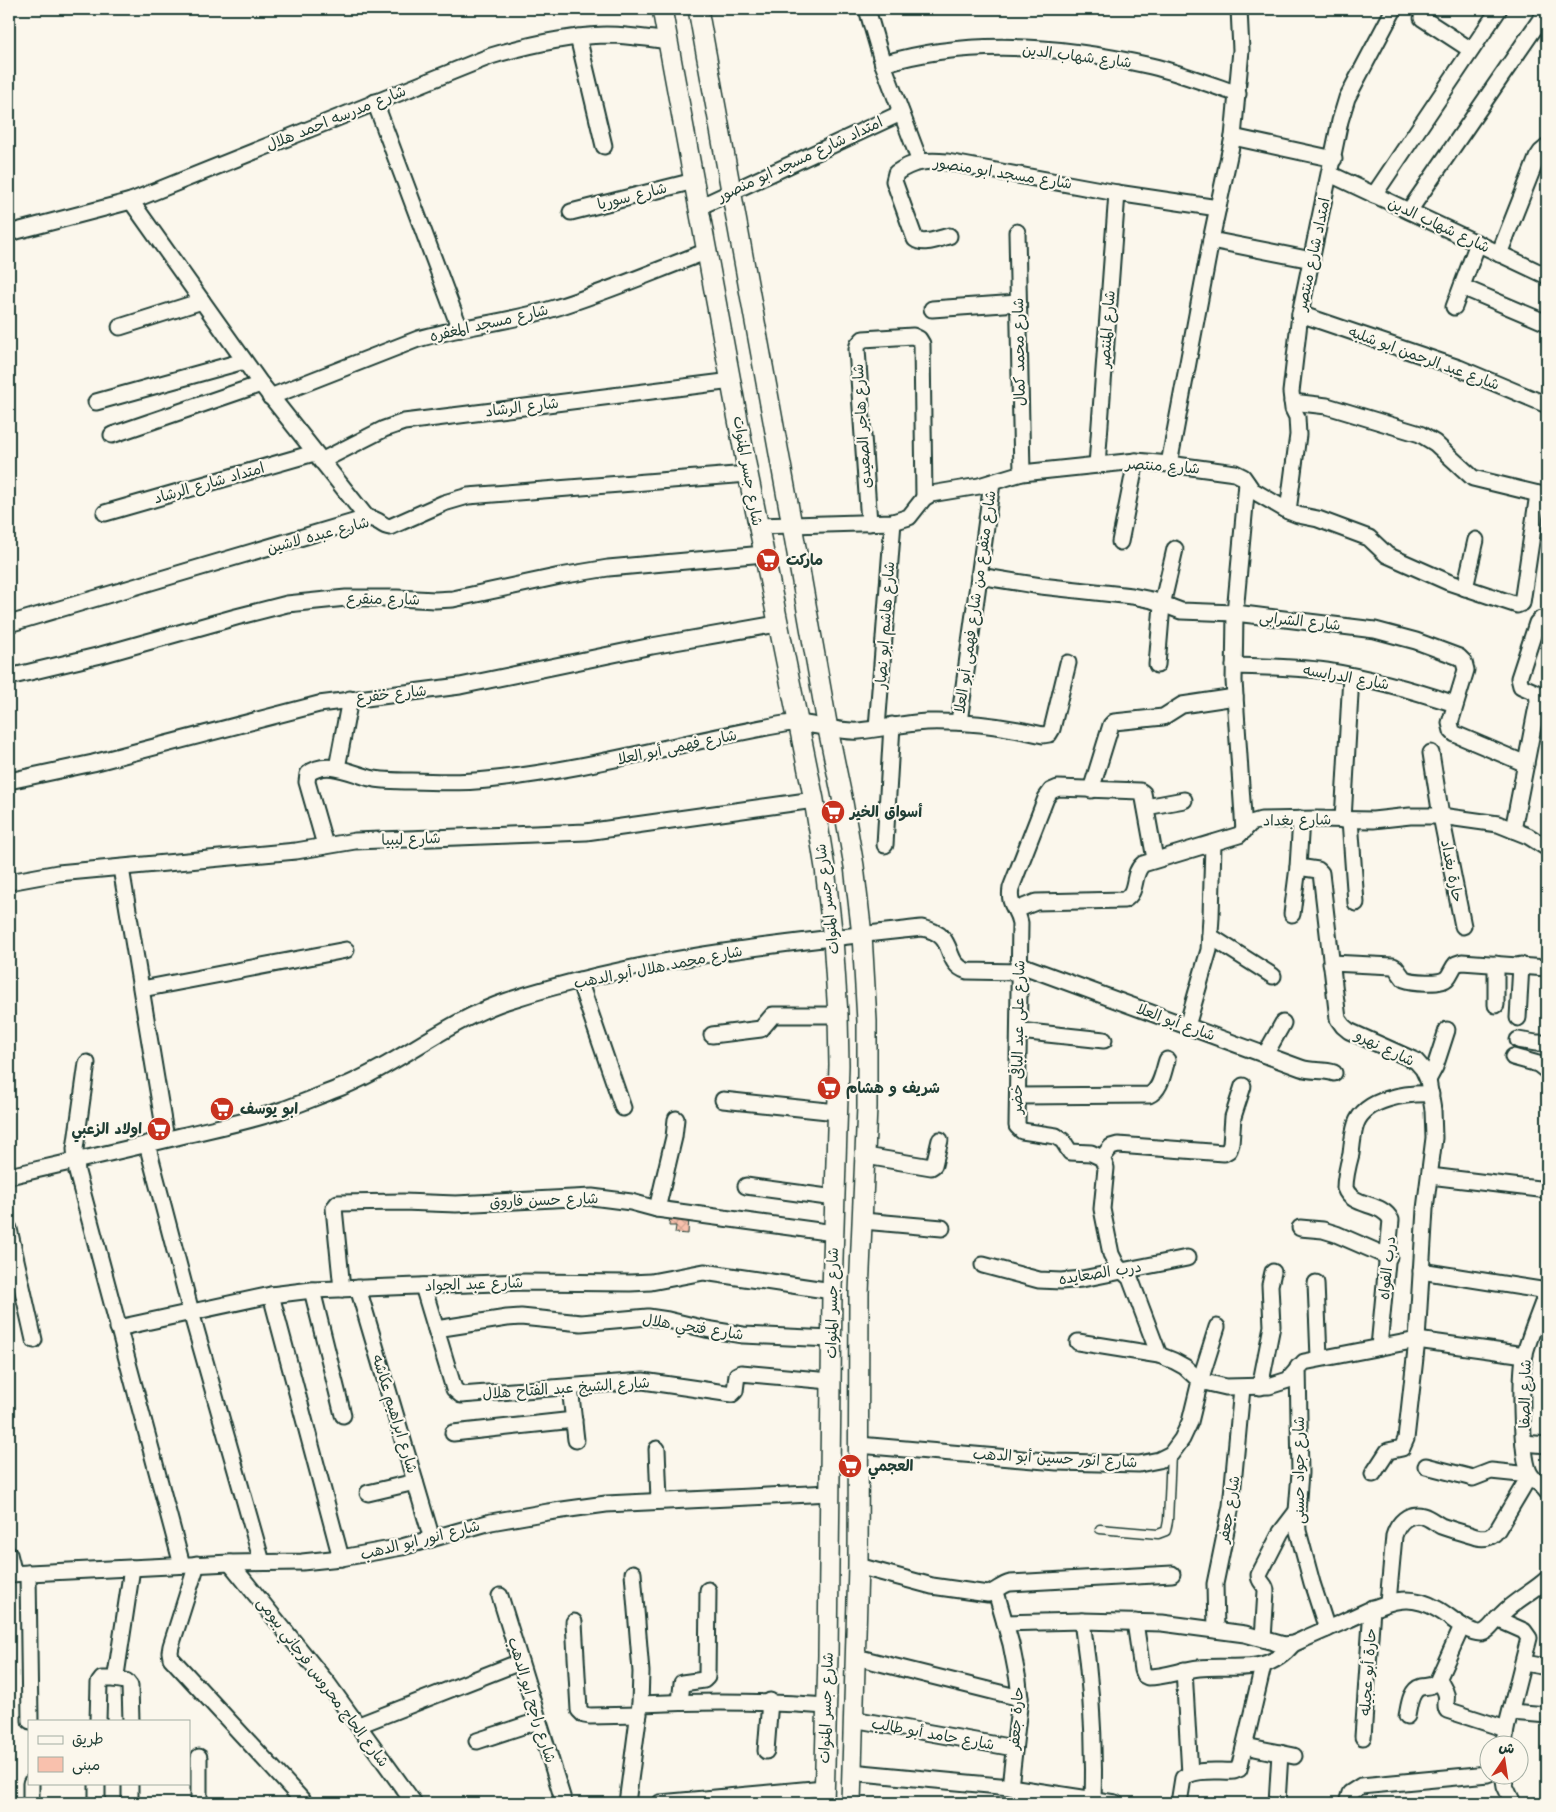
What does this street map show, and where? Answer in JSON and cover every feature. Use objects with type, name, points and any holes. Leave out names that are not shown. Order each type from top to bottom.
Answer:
[{"type":"street","name":"شارع جسر المنوات","points":[[662,9],[748,474],[814,800],[825,868],[833,939],[838,1015],[838,1112],[830,1381],[830,1493],[824,1796]]},
{"type":"street","name":"شارع جسر المنوات","points":[[698,9],[828,729],[842,797],[854,866],[862,935],[867,1021],[866,1156],[860,1293],[858,1566],[850,1803]]},
{"type":"street","points":[[867,9],[883,64],[920,162]]},
{"type":"street","points":[[1169,464],[1211,240],[1233,137],[1241,50],[1239,9]]},
{"type":"street","name":"امتداد شارع منتصر","points":[[1288,511],[1298,426],[1292,402],[1291,383],[1300,314],[1334,159],[1340,121],[1347,98],[1394,9]]},
{"type":"street","points":[[1374,195],[1499,9]]},
{"type":"street","points":[[1409,211],[1547,10]]},
{"type":"street","points":[[1422,18],[1471,50]]},
{"type":"street","name":"شارع مدرسه احمد هلال","points":[[9,233],[131,201],[491,56],[522,47],[578,37],[606,35],[668,41]]},
{"type":"street","points":[[578,37],[604,146]]},
{"type":"street","name":"شارع شهاب الدين","points":[[883,64],[911,56],[970,48],[1035,49],[1076,53],[1151,66],[1238,94]]},
{"type":"street","points":[[376,102],[460,328]]},
{"type":"street","name":"امتداد شارع مسجد ابو منصور","points":[[699,206],[901,113]]},
{"type":"street","points":[[1233,137],[1334,159]]},
{"type":"street","points":[[1499,254],[1537,158],[1540,152],[1547,147]]},
{"type":"street","name":"شارع مسجد ابو منصور","points":[[949,236],[924,242],[917,241],[893,178],[898,171],[926,160],[947,162],[1218,208]]},
{"type":"street","name":"شارع شهاب الدين","points":[[1330,174],[1547,276]]},
{"type":"street","name":"شارع سوريا","points":[[570,212],[694,181]]},
{"type":"street","name":"شارع المنتصر","points":[[1097,465],[1117,192]]},
{"type":"street","points":[[131,201],[270,397],[367,518]]},
{"type":"street","name":"شارع محمد كمال","points":[[1017,232],[1022,473]]},
{"type":"street","points":[[1211,240],[1312,260]]},
{"type":"street","points":[[1454,306],[1478,243]]},
{"type":"street","name":"شارع مسجد المغفره","points":[[270,397],[418,339],[460,328],[500,322],[556,308],[708,251]]},
{"type":"street","points":[[1462,286],[1547,323]]},
{"type":"street","points":[[120,327],[202,301]]},
{"type":"street","points":[[932,309],[1018,303]]},
{"type":"street","name":"شارع عبد الرحمن ابو شلبه","points":[[1300,314],[1452,365],[1547,405]]},
{"type":"street","name":"شارع هاجر الصعيدى","points":[[869,522],[857,353],[858,345],[863,339],[912,336],[919,339],[922,344],[924,498]]},
{"type":"street","points":[[96,402],[244,361]]},
{"type":"street","name":"شارع الرشاد","points":[[318,457],[404,422],[732,381]]},
{"type":"street","points":[[112,435],[261,384]]},
{"type":"street","points":[[1292,402],[1327,406],[1420,434],[1435,443],[1473,478],[1543,495]]},
{"type":"street","name":"امتداد شارع الرشاد","points":[[105,513],[318,457]]},
{"type":"street","points":[[1120,542],[1136,461]]},
{"type":"street","name":"شارع منتصر","points":[[924,498],[940,492],[960,490],[1022,473],[1136,461],[1235,473],[1243,477],[1252,490],[1298,516],[1318,519],[1370,538],[1387,555],[1465,588],[1517,605],[1522,603],[1543,495]]},
{"type":"street","name":"شارع عبده لاشين","points":[[9,624],[367,518],[375,519],[390,527],[444,503],[468,496],[748,474]]},
{"type":"street","name":"شارع متفرع من شارع فهمى أبو العلا","points":[[959,722],[992,482]]},
{"type":"street","points":[[1244,831],[1234,666],[1235,614],[1247,483]]},
{"type":"street","points":[[758,526],[893,522],[909,517],[924,498]]},
{"type":"street","name":"شارع هاشم ابو نصار","points":[[885,845],[885,726],[893,522]]},
{"type":"street","points":[[1465,588],[1476,540]]},
{"type":"street","points":[[1157,665],[1162,604],[1176,548]]},
{"type":"street","name":"شارع منقرع","points":[[9,677],[101,655],[287,604],[346,598],[453,599],[560,576],[608,568],[764,554]]},
{"type":"street","name":"شارع الشرابى","points":[[979,576],[1041,586],[1132,596],[1181,611],[1235,614],[1375,630],[1416,641],[1459,656],[1464,662],[1466,670],[1450,723],[1452,731],[1455,734],[1526,764]]},
{"type":"street","points":[[1513,830],[1539,695],[1521,686],[1519,678],[1537,623],[1540,619],[1547,620]]},
{"type":"street","name":"شارع خفرع","points":[[9,781],[94,763],[319,704],[460,686],[652,646],[777,624]]},
{"type":"street","name":"شارع فهمى أبو العلا","points":[[325,845],[307,782],[307,776],[311,771],[337,768],[383,780],[484,781],[579,767],[785,724],[850,731],[926,722],[959,722],[1001,726],[1043,735],[1048,734],[1052,729],[1068,663]]},
{"type":"street","name":"شارع الدرايسه","points":[[1234,666],[1324,671],[1412,690],[1455,704]]},
{"type":"street","points":[[1351,676],[1347,820],[1356,903]]},
{"type":"street","points":[[1091,790],[1110,728],[1114,722],[1163,717],[1182,705],[1235,697]]},
{"type":"street","points":[[337,768],[350,699]]},
{"type":"street","name":"حارة بغداد","points":[[1431,752],[1441,816],[1463,926]]},
{"type":"street","name":"شارع على عبد الباقى خضر","points":[[1102,1158],[1091,1153],[1070,1152],[1063,1141],[1056,1136],[1020,1130],[1017,1126],[1020,923],[1016,910],[1011,904],[1011,888],[1048,794],[1058,788],[1140,791],[1144,796],[1146,807]]},
{"type":"street","name":"شارع ليبيا","points":[[9,882],[58,873],[296,851],[325,845],[385,839],[558,835],[814,800]]},
{"type":"street","points":[[1155,859],[1146,807],[1184,800]]},
{"type":"street","name":"شارع بغداد","points":[[1016,910],[1036,902],[1124,900],[1130,897],[1133,892],[1138,868],[1146,862],[1239,836],[1254,821],[1301,819],[1373,820],[1425,815],[1441,816],[1498,824],[1528,836],[1547,848]]},
{"type":"street","points":[[1292,914],[1298,867],[1301,819]]},
{"type":"street","points":[[1187,1026],[1206,963],[1210,936],[1213,843]]},
{"type":"street","name":"شارع نهرو","points":[[1298,867],[1321,872],[1336,1008],[1338,1019],[1342,1026],[1349,1031],[1416,1061],[1423,1069],[1430,1087],[1434,1124],[1425,1210],[1417,1340],[1405,1442],[1399,1450],[1388,1451],[1373,1474]]},
{"type":"street","points":[[121,868],[166,1139]]},
{"type":"street","points":[[862,935],[922,928],[934,930],[941,934],[955,963],[962,969],[968,971],[1018,968]]},
{"type":"street","name":"شارع محمد هلال أبو الدهب","points":[[9,1176],[278,1111],[342,1087],[374,1071],[471,1015],[510,1000],[579,980],[681,960],[862,935]]},
{"type":"street","points":[[1210,936],[1272,976]]},
{"type":"street","points":[[142,989],[346,950]]},
{"type":"street","points":[[1331,963],[1393,966],[1404,979],[1430,982],[1443,981],[1456,964],[1462,962],[1547,968]]},
{"type":"street","points":[[1496,964],[1496,1005]]},
{"type":"street","points":[[1518,1018],[1521,965]]},
{"type":"street","name":"شارع أبو العلا","points":[[1018,968],[1187,1026],[1305,1070],[1322,1070],[1334,1073]]},
{"type":"street","points":[[579,980],[623,1108]]},
{"type":"street","points":[[712,1035],[760,1029],[773,1015],[838,1015]]},
{"type":"street","points":[[1265,1055],[1283,1023]]},
{"type":"street","points":[[1430,1087],[1434,1067],[1447,1030]]},
{"type":"street","points":[[1019,1031],[1104,1040]]},
{"type":"street","points":[[1518,1040],[1547,1043]]},
{"type":"street","points":[[1513,1057],[1538,1064],[1547,1071]]},
{"type":"street","points":[[1018,1096],[1149,1095],[1155,1093],[1158,1088],[1167,1060]]},
{"type":"street","points":[[87,1063],[76,1137],[75,1160],[78,1176],[182,1565]]},
{"type":"street","points":[[1159,1355],[1130,1278],[1113,1261],[1102,1209],[1106,1168],[1102,1158],[1111,1147],[1118,1145],[1224,1154],[1229,1150],[1231,1144],[1234,1117],[1243,1086]]},
{"type":"street","name":"درب الفواه","points":[[1380,1346],[1392,1226],[1384,1210],[1350,1196],[1345,1188],[1356,1124],[1365,1111],[1385,1100],[1430,1087]]},
{"type":"street","points":[[723,1100],[838,1112]]},
{"type":"street","points":[[657,1209],[674,1137],[676,1119]]},
{"type":"street","points":[[866,1156],[931,1167],[934,1165],[940,1140]]},
{"type":"street","points":[[147,1144],[191,1312],[262,1562]]},
{"type":"street","points":[[1430,1176],[1547,1190]]},
{"type":"street","points":[[746,1186],[835,1198]]},
{"type":"street","name":"شارع حسن فاروق","points":[[342,1289],[334,1208],[338,1203],[403,1202],[456,1204],[592,1197],[631,1202],[657,1209],[834,1233]]},
{"type":"street","points":[[864,1221],[942,1228]]},
{"type":"street","points":[[1300,1228],[1323,1230],[1336,1234],[1389,1257]]},
{"type":"street","points":[[9,1229],[34,1340]]},
{"type":"street","name":"درب الصعايده","points":[[983,1265],[1039,1280],[1061,1281],[1082,1279],[1187,1258]]},
{"type":"street","points":[[1421,1271],[1547,1291]]},
{"type":"street","name":"شارع عبد الجواد","points":[[118,1328],[271,1295],[312,1290],[525,1282],[630,1283],[651,1282],[704,1272],[832,1291]]},
{"type":"street","points":[[1260,1387],[1272,1326],[1270,1285],[1273,1272]]},
{"type":"street","points":[[1316,1283],[1318,1358]]},
{"type":"street","name":"شارع الشيخ عبد الفتاح هلال","points":[[423,1286],[454,1389],[461,1395],[643,1381],[730,1394],[735,1392],[737,1375],[741,1373],[830,1381]]},
{"type":"street","name":"شارع ابراهيم عكاشه","points":[[358,1288],[432,1539]]},
{"type":"street","points":[[312,1290],[343,1415]]},
{"type":"street","name":"شارع الصفا","points":[[1530,1475],[1527,1468],[1524,1443],[1522,1381],[1525,1355],[1544,1312],[1547,1291]]},
{"type":"street","points":[[271,1295],[341,1558]]},
{"type":"street","name":"شارع فتحي هلال","points":[[436,1329],[522,1317],[581,1323],[648,1317],[743,1335],[831,1339]]},
{"type":"street","points":[[1171,1454],[1182,1439],[1190,1422],[1200,1381],[1217,1328]]},
{"type":"street","points":[[1078,1342],[1159,1355],[1185,1367],[1200,1381],[1213,1386],[1242,1388],[1269,1386],[1288,1380],[1304,1362],[1318,1358],[1417,1340],[1525,1355]]},
{"type":"street","name":"شارع جواد حسنى","points":[[1298,1367],[1300,1473],[1297,1512],[1298,1530],[1326,1629]]},
{"type":"street","points":[[570,1387],[576,1440]]},
{"type":"street","name":"شارع جعفر","points":[[1216,1630],[1215,1584],[1232,1498],[1242,1388]]},
{"type":"street","points":[[453,1434],[574,1420]]},
{"type":"street","points":[[1524,1443],[1547,1446]]},
{"type":"street","name":"شارع انور حسين أبو الدهب","points":[[859,1445],[1058,1462],[1139,1464],[1159,1460],[1171,1454]]},
{"type":"street","points":[[657,1449],[659,1500]]},
{"type":"street","points":[[1426,1466],[1473,1478],[1491,1471],[1530,1475],[1547,1492]]},
{"type":"street","points":[[1388,1602],[1394,1536],[1397,1526],[1404,1519],[1414,1515],[1424,1516],[1439,1525],[1476,1537],[1491,1537],[1498,1529],[1530,1475]]},
{"type":"street","points":[[368,1493],[416,1482]]},
{"type":"street","name":"شارع انور ابو الدهب","points":[[17,1574],[230,1562],[302,1562],[372,1553],[432,1539],[491,1522],[606,1504],[830,1493]]},
{"type":"street","points":[[1263,1639],[1266,1591],[1259,1575],[1281,1532],[1297,1512]]},
{"type":"street","points":[[9,1554],[17,1574],[30,1720]]},
{"type":"street","name":"شارع الحاج محروس فرجاني بيومى","points":[[230,1562],[360,1725],[414,1803]]},
{"type":"street","points":[[197,1564],[171,1646],[171,1658],[305,1803]]},
{"type":"street","points":[[858,1566],[954,1591],[988,1594],[996,1592],[1005,1584],[1010,1583],[1172,1574]]},
{"type":"street","points":[[114,1678],[132,1568]]},
{"type":"street","points":[[627,1803],[640,1709],[641,1672],[633,1573]]},
{"type":"street","points":[[1005,1623],[1135,1622],[1189,1626],[1246,1634],[1275,1644],[1293,1644],[1372,1608],[1388,1602],[1399,1601],[1424,1603],[1436,1608],[1462,1626],[1481,1633],[1488,1629],[1507,1608],[1531,1593],[1547,1579]]},
{"type":"street","points":[[680,1702],[682,1683],[708,1678],[708,1590]]},
{"type":"street","name":"حارة جعفر","points":[[996,1592],[1016,1662],[1020,1698],[1010,1787]]},
{"type":"street","name":"شارع راجح ابو الدهب","points":[[500,1596],[564,1803]]},
{"type":"street","name":"حارة أبو عجيله","points":[[1363,1737],[1372,1608]]},
{"type":"street","points":[[1497,1619],[1524,1631],[1528,1635],[1530,1642],[1505,1734]]},
{"type":"street","points":[[1082,1621],[1091,1692],[1094,1764],[1093,1799]]},
{"type":"street","points":[[574,1622],[579,1710],[584,1715],[590,1716],[680,1702],[770,1701],[826,1706]]},
{"type":"street","points":[[1135,1622],[1144,1675],[1151,1678],[1184,1670],[1263,1666],[1285,1654],[1293,1644]]},
{"type":"street","points":[[1407,1716],[1413,1694],[1421,1687],[1434,1685],[1439,1678],[1462,1626]]},
{"type":"street","points":[[856,1658],[1020,1698]]},
{"type":"street","points":[[360,1725],[520,1662]]},
{"type":"street","points":[[1524,1663],[1547,1667]]},
{"type":"street","points":[[1179,1803],[1184,1778],[1190,1774],[1239,1770],[1263,1666]]},
{"type":"street","points":[[1184,1670],[1190,1774]]},
{"type":"street","points":[[98,1720],[99,1683],[102,1679],[114,1678],[126,1681],[130,1686],[131,1720]]},
{"type":"street","points":[[1439,1678],[1446,1693],[1446,1707],[1448,1710],[1506,1729]]},
{"type":"street","points":[[766,1751],[770,1701]]},
{"type":"street","points":[[1511,1712],[1547,1715]]},
{"type":"street","name":"شارع حامد أبو طالب","points":[[853,1719],[1014,1748]]},
{"type":"street","points":[[477,1740],[538,1721]]},
{"type":"street","points":[[1245,1746],[1287,1755],[1277,1803]]},
{"type":"street","points":[[199,1757],[199,1803]]},
{"type":"street","points":[[852,1772],[1010,1787],[1115,1803]]},
{"type":"street","points":[[1347,1803],[1350,1793],[1361,1786],[1478,1775]]},
{"type":"street","points":[[31,1784],[31,1803]]},
{"type":"street","points":[[97,1784],[97,1803]]},
{"type":"street","points":[[130,1784],[130,1803]]},
{"type":"street","points":[[1505,1784],[1513,1803]]},
{"type":"street","points":[[660,1803],[824,1796]]},
{"type":"lane","points":[[1100,1529],[1158,1534],[1166,1531],[1171,1454]]},
{"type":"building","points":[[670,1214],[689,1215],[688,1234],[675,1233],[676,1226],[669,1226]]},
{"type":"place","name":"ماركت","points":[[768,560]]},
{"type":"place","name":"أسواق الخير","points":[[833,812]]},
{"type":"place","name":"شريف و هشام","points":[[829,1088]]},
{"type":"place","name":"ابو يوسف","points":[[222,1109]]},
{"type":"place","name":"اولاد الزعبي","points":[[159,1129]]},
{"type":"place","name":"العجمي","points":[[850,1466]]}]
